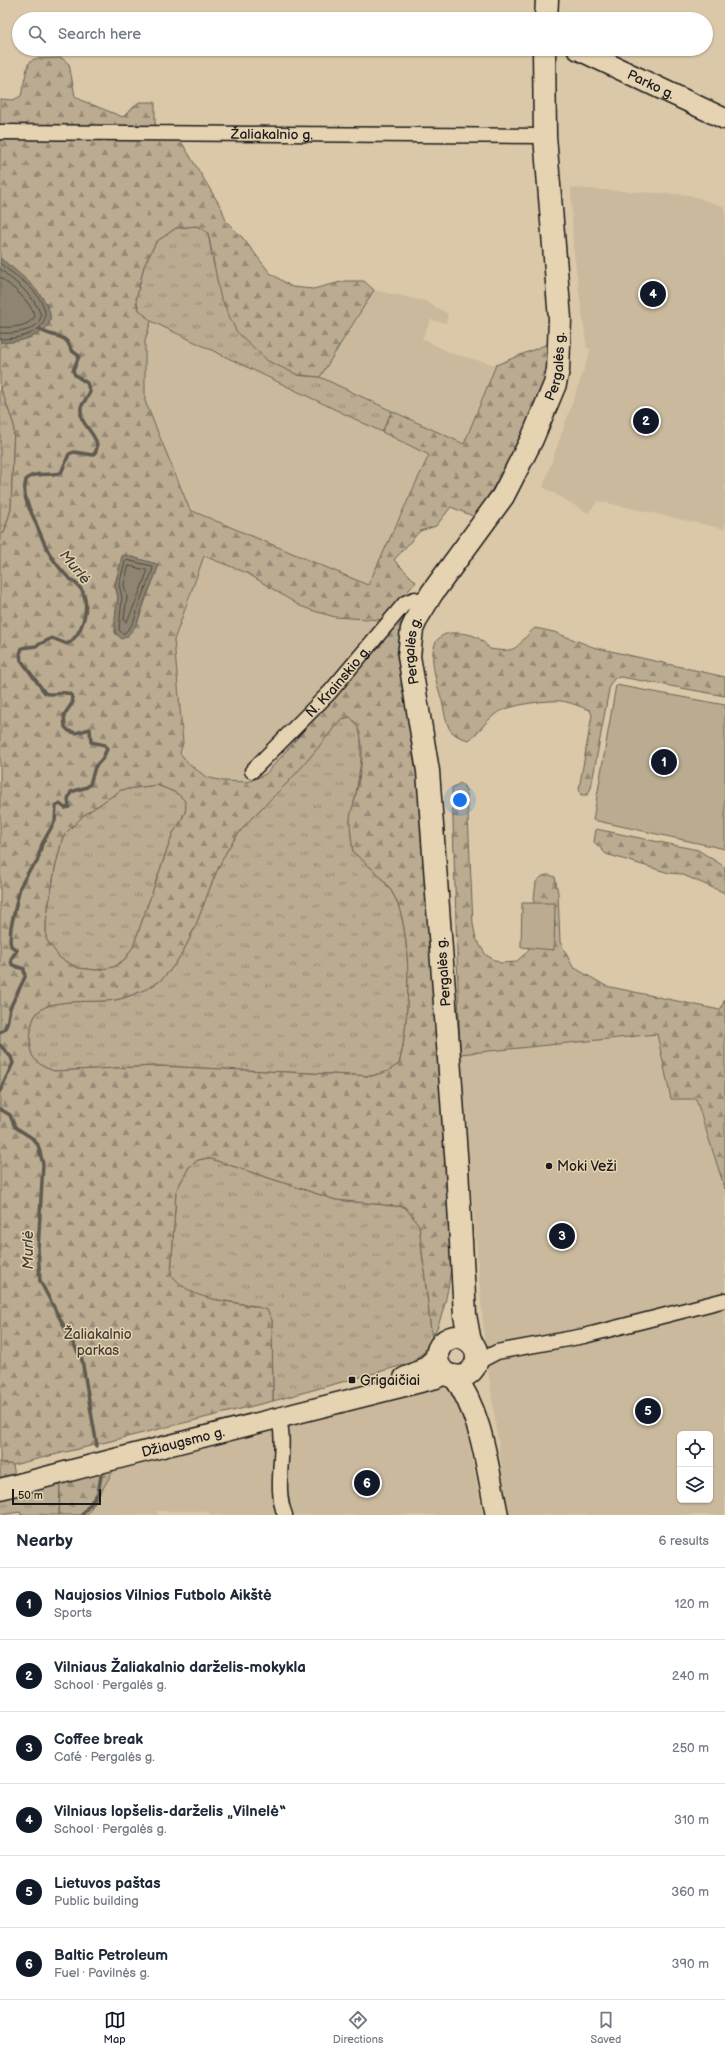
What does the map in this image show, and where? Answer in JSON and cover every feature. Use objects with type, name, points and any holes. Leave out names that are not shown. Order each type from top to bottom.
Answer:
[{"type":"main road","points":[[546,12],[547,0]]},
{"type":"main road","name":"Pergalės g.","points":[[497,1515],[479,1432],[468,1398],[460,1358],[465,1315],[457,1168],[429,786],[409,656],[412,628],[425,604],[503,496],[532,439],[554,384],[559,357],[560,319],[545,136],[544,56]]},
{"type":"street","name":"Parko g.","points":[[593,56],[725,119]]},
{"type":"street","name":"Žaliakalnio g.","points":[[0,132],[545,136]]},
{"type":"street","name":"N. Krainskio g.","points":[[252,771],[330,692],[405,603],[415,599],[425,604]]},
{"type":"street","points":[[460,1358],[584,1336],[725,1300]]},
{"type":"street","name":"Džiaugsmo g.","points":[[0,1489],[280,1419],[365,1394],[436,1378],[460,1358]]},
{"type":"street","points":[[280,1419],[283,1441],[281,1504],[285,1515]]},
{"type":"shaded area","points":[[571,188],[689,195],[725,207],[725,529],[598,501],[588,513],[543,487],[591,349],[587,348],[573,246]]},
{"type":"shaded area","points":[[374,290],[425,301],[448,314],[446,323],[431,320],[422,338],[450,353],[496,365],[464,444],[320,377]]},
{"type":"shaded area","points":[[151,321],[429,455],[368,585],[190,510],[145,401],[145,341]]},
{"type":"shaded area","points":[[204,556],[247,573],[300,606],[402,612],[300,735],[265,774],[248,782],[223,781],[206,777],[188,763],[180,753],[183,743],[174,640]]},
{"type":"shaded area","points":[[658,1034],[671,1098],[696,1098],[725,1189],[725,1515],[508,1515],[485,1346],[460,1054]]},
{"type":"shaded area","points":[[447,1383],[459,1392],[483,1515],[211,1515],[207,1511],[157,1511],[157,1515],[87,1515],[115,1468]]},
{"type":"green space","name":"Žaliakalnio parkas","points":[[62,58],[69,64],[75,96],[83,101],[123,117],[139,102],[155,102],[155,124],[182,143],[222,209],[226,221],[242,237],[270,273],[292,287],[313,289],[345,281],[364,281],[374,290],[320,377],[298,375],[268,361],[236,331],[220,295],[208,233],[197,226],[176,228],[156,242],[144,266],[136,299],[139,310],[151,321],[145,341],[145,401],[190,510],[368,585],[429,455],[382,432],[392,411],[464,444],[496,365],[550,343],[547,374],[534,411],[516,448],[495,484],[475,517],[451,507],[436,526],[420,531],[394,560],[416,582],[383,620],[335,617],[300,606],[247,573],[204,556],[174,640],[183,743],[180,753],[188,763],[206,777],[223,781],[248,782],[266,774],[402,612],[410,614],[401,659],[401,675],[414,737],[424,821],[452,1258],[446,1300],[432,1339],[419,1225],[405,1207],[336,1200],[208,1158],[198,1160],[189,1167],[176,1191],[171,1274],[191,1291],[203,1296],[215,1300],[254,1306],[267,1310],[272,1320],[273,1401],[13,1465],[0,1462],[0,534],[4,533],[11,509],[14,425],[0,386],[0,342],[22,340],[43,331],[15,270],[0,258],[0,99],[13,100],[21,96],[28,64],[34,59]],"holes":[[[158,567],[137,623],[115,618],[118,597],[115,585],[117,576]],[[350,717],[356,724],[362,742],[360,775],[350,818],[353,852],[388,886],[399,908],[404,928],[408,976],[406,1025],[399,1064],[388,1071],[372,1076],[158,1066],[54,1071],[44,1067],[36,1061],[30,1048],[32,1022],[36,1014],[45,1007],[54,1004],[120,999],[147,989],[162,979],[175,964],[186,947],[217,871],[236,837],[255,815],[297,773],[341,719]],[[156,785],[182,797],[186,808],[180,823],[173,833],[133,947],[125,959],[114,967],[96,970],[78,968],[60,958],[46,939],[46,921],[55,868],[63,836],[84,815],[121,790]]]},
{"type":"green space","points":[[197,226],[208,233],[214,266],[298,375],[320,377],[392,411],[382,432],[151,321],[139,310],[136,299],[144,266],[156,242],[176,228]]},
{"type":"green space","points":[[0,386],[14,425],[11,509],[4,533],[0,534]]},
{"type":"green space","points":[[535,628],[554,632],[593,647],[725,677],[725,696],[621,677],[615,678],[610,684],[591,788],[587,795],[581,795],[579,789],[592,715],[590,710],[572,703],[561,701],[535,702],[515,706],[498,712],[469,740],[455,735],[446,722],[434,669],[434,647],[438,639],[446,634],[468,634],[480,639],[490,649],[507,650],[517,647]]},
{"type":"green space","points":[[616,685],[725,705],[725,849],[593,820]]},
{"type":"green space","points":[[350,717],[357,722],[361,737],[361,760],[356,794],[350,820],[353,852],[388,886],[399,908],[404,928],[408,976],[406,1025],[399,1064],[388,1071],[372,1076],[158,1066],[54,1071],[44,1067],[36,1061],[33,1058],[30,1048],[32,1022],[36,1014],[45,1007],[54,1004],[120,999],[147,989],[162,979],[175,964],[186,946],[217,871],[236,837],[255,815],[297,773],[341,719]]},
{"type":"green space","points":[[460,783],[464,786],[467,794],[473,924],[476,939],[486,955],[500,963],[516,962],[528,951],[536,882],[543,876],[550,875],[555,877],[558,893],[560,942],[573,967],[606,986],[720,1010],[725,999],[725,1189],[696,1099],[671,1099],[657,1034],[460,1054],[452,788]]},
{"type":"green space","points":[[156,785],[182,797],[186,808],[180,823],[173,833],[133,947],[125,959],[114,967],[96,970],[78,968],[59,958],[46,939],[46,921],[55,868],[63,836],[84,815],[121,790]]},
{"type":"green space","points":[[596,829],[698,850],[725,867],[725,893],[681,874],[669,873],[606,854],[594,842]]},
{"type":"green space","points":[[522,903],[555,903],[554,950],[521,947]]},
{"type":"green space","points":[[208,1158],[336,1200],[405,1207],[419,1225],[432,1339],[424,1352],[411,1363],[273,1401],[272,1320],[256,1306],[200,1297],[179,1285],[171,1274],[176,1191],[189,1167],[198,1160]]},
{"type":"green space","points":[[0,1462],[13,1465],[15,1477],[0,1481]]},
{"type":"green space","points":[[115,1468],[87,1515],[59,1515],[60,1484]]},
{"type":"green space","points":[[60,1484],[59,1515],[21,1515],[20,1512],[0,1515],[0,1500]]},
{"type":"water","points":[[0,258],[18,272],[39,293],[47,304],[50,315],[48,325],[38,334],[20,341],[0,342]]},
{"type":"water","points":[[125,555],[157,564],[158,567],[138,621],[132,631],[122,639],[115,633],[115,618],[118,597],[115,585],[122,556]]},
{"type":"waterway","name":"Murlė","points":[[0,1032],[4,1030],[7,1024],[10,1008],[25,977],[24,969],[12,965],[11,959],[17,950],[11,946],[10,941],[11,927],[20,887],[29,871],[37,862],[42,844],[55,821],[56,806],[60,804],[65,808],[69,807],[68,799],[71,792],[87,787],[90,784],[95,767],[103,758],[107,749],[105,745],[91,742],[90,729],[76,733],[69,731],[65,727],[64,715],[73,702],[71,695],[68,693],[45,693],[21,660],[20,654],[22,648],[36,646],[52,638],[67,644],[77,635],[83,621],[86,606],[85,598],[81,589],[59,567],[45,545],[27,504],[25,493],[26,480],[29,477],[37,475],[61,473],[69,454],[74,452],[93,455],[97,445],[93,435],[81,416],[81,407],[90,392],[87,383],[75,375],[73,371],[79,356],[71,350],[66,340],[44,332],[40,329]]},
{"type":"waterway","name":"Murlė","points":[[0,1045],[11,1057],[13,1063],[0,1091]]},
{"type":"waterway","name":"Murlė","points":[[0,1109],[10,1115],[15,1127],[32,1138],[38,1145],[43,1164],[38,1249],[40,1281],[82,1360],[97,1446]]},
{"type":"waterway","name":"Murlė","points":[[82,1515],[98,1493],[101,1476]]},
{"type":"place","name":"Vilniaus lopšelis-darželis „Vilnelė“","points":[[653,294]]},
{"type":"place","name":"Vilniaus Žaliakalnio darželis-mokykla","points":[[646,421]]},
{"type":"place","name":"Naujosios Vilnios Futbolo Aikštė","points":[[664,762]]},
{"type":"place","name":"Moki Veži","points":[[549,1166]]},
{"type":"place","name":"Coffee break","points":[[562,1236]]},
{"type":"place","name":"Grigaičiai","points":[[352,1380]]},
{"type":"place","name":"Lietuvos paštas","points":[[648,1411]]},
{"type":"place","name":"Baltic Petroleum","points":[[367,1483]]}]
